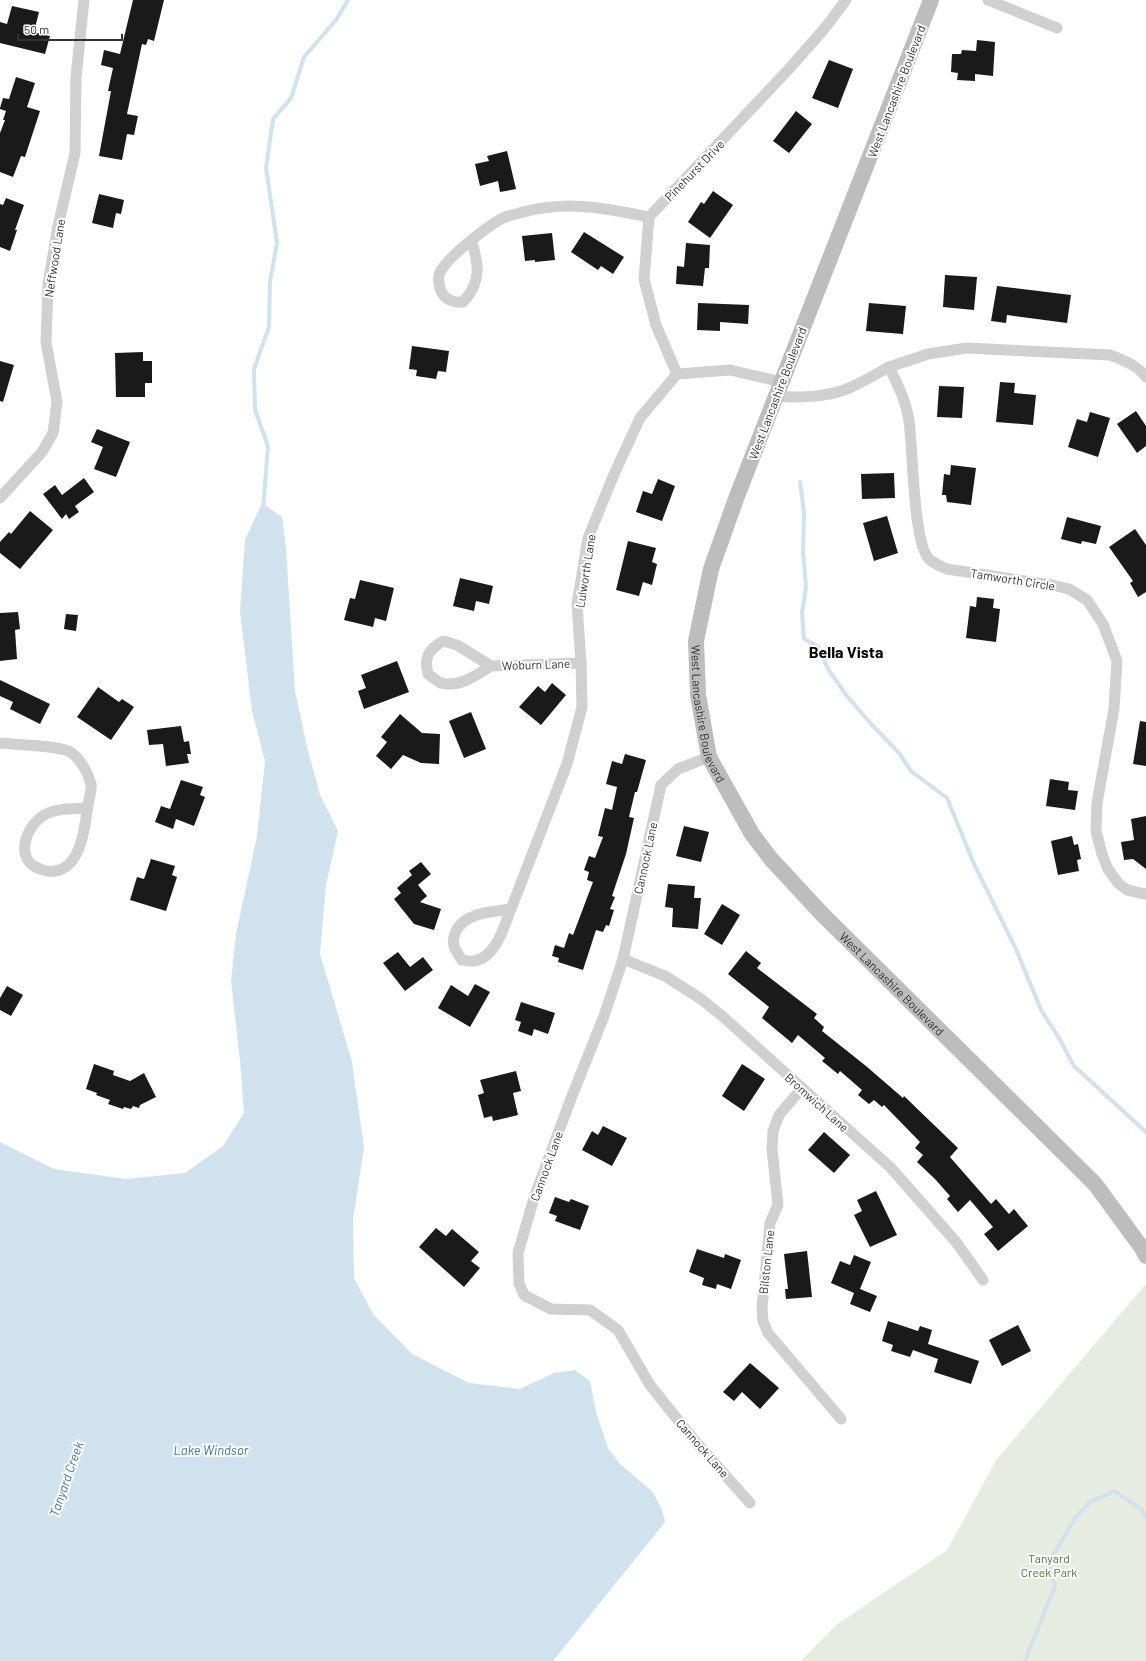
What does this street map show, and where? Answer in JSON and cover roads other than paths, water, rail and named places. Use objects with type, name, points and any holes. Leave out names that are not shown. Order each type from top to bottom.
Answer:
[{"type":"main road","name":"West Lancashire Boulevard","points":[[931,0],[737,496],[711,569],[696,641],[698,695],[709,757],[752,834],[771,859],[822,914],[1095,1184],[1142,1248],[1146,1256]]},
{"type":"street","name":"Neffwood Lane","points":[[0,498],[42,452],[53,432],[57,402],[46,342],[48,284],[58,226],[75,153],[76,77],[84,0]]},
{"type":"street","name":"Pinehurst Drive","points":[[649,217],[788,70],[825,28],[846,0]]},
{"type":"street","points":[[988,0],[1057,28]]},
{"type":"street","points":[[471,240],[478,266],[476,280],[471,294],[463,302],[455,303],[444,296],[439,286],[439,274],[446,264],[471,240],[505,217],[542,207],[592,206],[649,217],[644,279],[656,325],[677,374],[730,370],[779,389],[789,397],[821,394],[842,390],[863,382],[889,367],[928,354],[967,348],[1110,355],[1127,362],[1142,371],[1146,377]]},
{"type":"street","name":"Tamworth Circle","points":[[889,367],[904,399],[909,421],[919,536],[928,558],[937,565],[947,569],[1069,589],[1087,600],[1103,624],[1117,662],[1114,708],[1097,803],[1096,831],[1102,854],[1108,869],[1118,882],[1127,890],[1146,894]]},
{"type":"street","name":"Lulworth Lane","points":[[511,909],[476,916],[460,924],[453,938],[454,949],[462,960],[474,961],[486,956],[495,946],[511,909],[567,764],[582,707],[577,604],[588,538],[615,472],[640,418],[677,374]]},
{"type":"street","name":"Woburn Lane","points":[[491,666],[457,645],[443,641],[432,648],[425,662],[428,674],[440,682],[457,684],[473,677],[491,666],[581,663]]},
{"type":"street","points":[[0,743],[39,746],[71,752],[84,767],[91,785],[82,839],[77,854],[68,864],[57,871],[49,872],[30,863],[25,852],[25,838],[35,822],[50,812],[87,808]]},
{"type":"street","name":"Cannock Lane","points":[[709,757],[678,769],[661,785],[622,959],[604,1016],[572,1096],[535,1196],[518,1253],[518,1282],[524,1295],[551,1309],[590,1310],[618,1330],[650,1385],[694,1440],[750,1503]]},
{"type":"street","name":"Bromwich Lane","points":[[622,959],[665,976],[701,999],[802,1088],[891,1168],[956,1242],[983,1280]]},
{"type":"street","name":"Bilston Lane","points":[[802,1088],[779,1115],[773,1131],[772,1149],[778,1205],[770,1223],[762,1308],[763,1321],[768,1333],[841,1419]]},
{"type":"water","name":"Lake Windsor","points":[[262,503],[282,517],[286,549],[295,691],[307,747],[320,795],[338,831],[326,885],[320,954],[352,1062],[364,1148],[353,1219],[354,1278],[373,1314],[412,1354],[469,1383],[520,1389],[554,1373],[575,1370],[590,1381],[596,1412],[608,1448],[620,1464],[653,1492],[662,1510],[665,1522],[553,1661],[0,1661],[0,1142],[54,1169],[126,1179],[185,1173],[223,1146],[244,1113],[231,981],[236,934],[257,836],[265,761],[252,711],[240,612],[245,540]]},
{"type":"waterway","points":[[263,509],[268,446],[255,410],[254,369],[269,327],[270,281],[277,243],[266,168],[273,119],[291,98],[304,57],[336,20],[348,0]]},
{"type":"waterway","points":[[800,482],[804,513],[803,552],[806,587],[802,613],[804,639],[818,646],[828,669],[847,696],[899,753],[911,771],[947,798],[974,864],[1016,949],[1041,1010],[1059,1038],[1074,1066],[1146,1132]]},
{"type":"waterway","name":"Tanyard Creek","points":[[1025,1661],[1055,1586],[1048,1564],[1075,1518],[1090,1502],[1114,1491],[1142,1510],[1146,1517]]},
{"type":"district","name":"Bella Vista","points":[[846,651]]},
{"type":"park label","name":"Tanyard Creek Park","points":[[1049,1565]]}]
